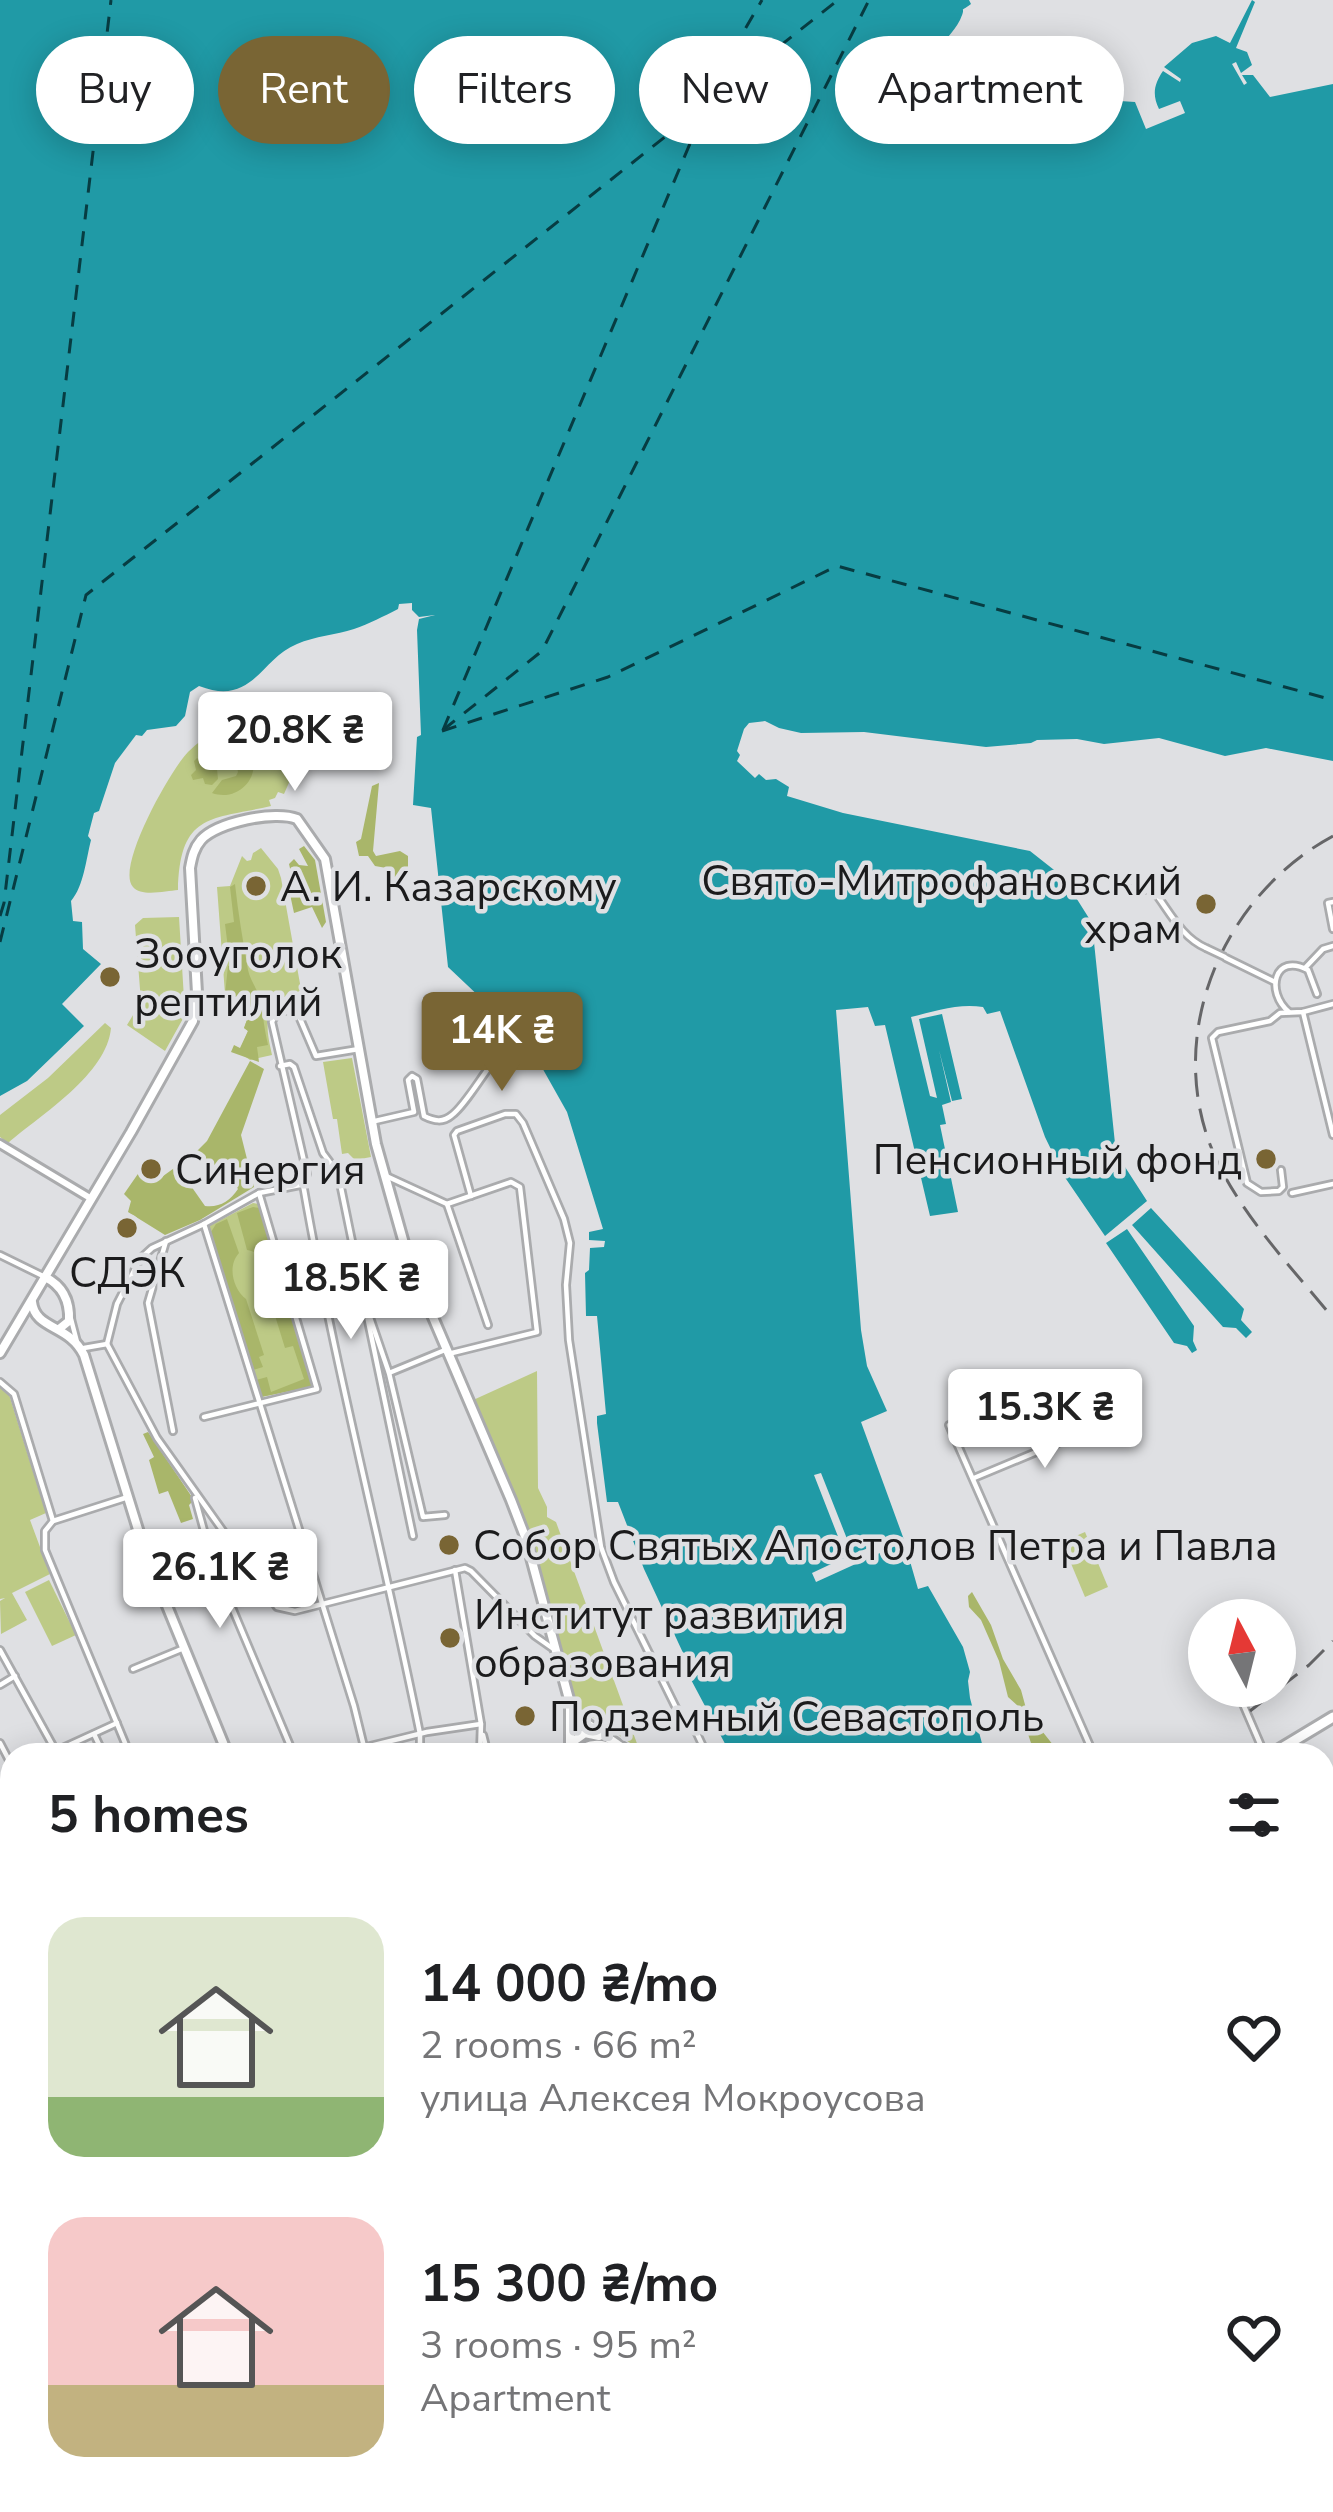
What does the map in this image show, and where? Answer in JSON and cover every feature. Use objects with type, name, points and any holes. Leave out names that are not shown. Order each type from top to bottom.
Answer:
[{"type":"main road","points":[[0,1353],[193,1021],[197,993],[190,868],[199,843],[226,826],[284,814],[297,819],[322,853],[384,1175],[413,1271],[512,1500],[558,1652],[572,1713],[571,1743]]},
{"type":"main road","points":[[45,1277],[61,1286],[70,1316],[58,1329]]},
{"type":"main road","points":[[34,1295],[31,1309],[38,1318],[78,1344],[145,1552],[223,1743]]},
{"type":"main road","points":[[14,1328],[38,1318]]},
{"type":"main road","points":[[572,1713],[614,1743]]},
{"type":"main road","points":[[1289,1743],[1333,1717]]},
{"type":"main road","points":[[571,1743],[590,1733],[611,1741]]},
{"type":"street","points":[[1130,889],[1153,890],[1193,942],[1275,982]]},
{"type":"street","points":[[1333,902],[1328,904],[1333,929]]},
{"type":"street","points":[[1305,968],[1323,949],[1333,946]]},
{"type":"street","points":[[1259,972],[1292,965],[1305,968],[1317,994],[1332,1004]]},
{"type":"street","points":[[1280,970],[1275,982],[1280,1006],[1289,1012],[1332,1004]]},
{"type":"street","points":[[1317,994],[1306,1011],[1333,1135]]},
{"type":"street","points":[[372,1121],[414,1112],[408,1080],[412,1076],[417,1079],[424,1116],[436,1121],[449,1118],[502,1052],[428,999]]},
{"type":"street","points":[[1280,1006],[1270,1021],[1218,1032],[1212,1041],[1247,1183],[1261,1192],[1279,1191],[1281,1170]]},
{"type":"street","points":[[359,1049],[316,1056],[302,1020],[293,1011],[276,1014],[272,1022],[307,1174],[303,1184],[317,1268],[420,1743]]},
{"type":"street","points":[[280,1066],[294,1067],[323,1153],[338,1173],[412,1536]]},
{"type":"street","points":[[471,1196],[454,1135],[516,1114],[564,1219],[570,1245],[569,1340],[601,1547],[682,1720],[692,1723],[701,1743]]},
{"type":"street","points":[[0,1144],[90,1198]]},
{"type":"street","points":[[384,1175],[448,1204],[511,1182],[520,1187],[537,1332],[491,1339],[389,1373]]},
{"type":"street","points":[[303,1184],[260,1193],[140,1259],[117,1304],[107,1344],[157,1438],[283,1610],[296,1611],[467,1568],[535,1636],[558,1652]]},
{"type":"street","points":[[1292,1193],[1333,1184]]},
{"type":"street","points":[[204,1418],[317,1389],[260,1193]]},
{"type":"street","points":[[448,1204],[488,1325]]},
{"type":"street","points":[[204,1224],[364,1743]]},
{"type":"street","points":[[166,1241],[148,1303],[173,1431]]},
{"type":"street","points":[[0,1255],[45,1277]]},
{"type":"street","points":[[364,1300],[389,1373],[423,1516],[445,1515]]},
{"type":"street","points":[[70,1316],[78,1344],[90,1349],[107,1344]]},
{"type":"street","points":[[0,1382],[14,1394],[53,1520]]},
{"type":"street","points":[[334,1385],[344,1383]]},
{"type":"street","points":[[1018,1394],[1023,1408],[1044,1399],[1038,1386],[1029,1384],[1018,1394],[949,1425],[1089,1743]]},
{"type":"street","points":[[974,1478],[1101,1425]]},
{"type":"street","points":[[396,1464],[410,1461]]},
{"type":"street","points":[[193,1492],[212,1560],[289,1743]]},
{"type":"street","points":[[125,1743],[45,1550],[45,1532],[53,1520],[128,1497]]},
{"type":"street","points":[[455,1570],[483,1743]]},
{"type":"street","points":[[133,1669],[184,1648]]},
{"type":"street","points":[[0,1650],[52,1743]]},
{"type":"street","points":[[0,1684],[15,1676]]},
{"type":"street","points":[[1245,1707],[1262,1743]]},
{"type":"street","points":[[76,1743],[117,1723]]},
{"type":"street","points":[[391,1743],[481,1724]]},
{"type":"street","points":[[94,1734],[98,1743]]},
{"type":"green space","points":[[284,692],[298,762],[284,794],[278,792],[269,800],[271,806],[216,818],[192,833],[180,865],[178,890],[154,893],[133,887],[129,876],[138,840],[180,762],[210,735]]},
{"type":"green space","points":[[223,738],[247,749],[253,768],[247,784],[222,795],[212,793],[222,780],[236,776],[235,760],[222,760],[212,785],[203,778],[193,780],[191,775],[196,770],[194,761],[207,757],[202,751],[207,750],[208,742],[222,751]]},
{"type":"green space","points":[[379,783],[373,851],[376,856],[400,851],[408,856],[405,885],[394,880],[392,869],[359,856],[356,842],[361,839],[372,786]]},
{"type":"green space","points":[[304,846],[315,860],[326,922],[322,928],[312,907],[294,913],[289,864],[294,859],[308,866],[299,849]]},
{"type":"green space","points":[[261,848],[281,878],[304,1006],[275,1009],[268,1027],[272,1055],[250,1060],[239,1052],[248,1017],[225,994],[217,887],[230,886],[242,856],[251,860]]},
{"type":"green space","points":[[235,884],[248,970],[261,1002],[268,1045],[257,1047],[259,1062],[231,1052],[234,1045],[240,1048],[248,1031],[245,1009],[225,994],[228,966],[240,964],[240,947],[228,948],[225,924],[234,922],[230,887]]},
{"type":"green space","points":[[179,917],[185,1015],[165,1051],[127,1025],[141,1002],[135,925],[143,918]]},
{"type":"green space","points":[[105,1023],[111,1028],[107,1045],[86,1077],[8,1143],[0,1137],[0,1115],[48,1078]]},
{"type":"green space","points":[[352,1058],[371,1157],[355,1160],[342,1154],[323,1062]]},
{"type":"green space","points":[[250,1061],[264,1069],[241,1135],[254,1187],[165,1235],[128,1212],[131,1201],[124,1194],[142,1168],[159,1179],[177,1166],[205,1206],[219,1205],[235,1193],[238,1189],[226,1172],[195,1153],[207,1141]]},
{"type":"green space","points":[[253,1203],[260,1204],[314,1386],[261,1397],[209,1226]]},
{"type":"green space","points":[[260,1208],[314,1386],[261,1397],[256,1380],[267,1377],[271,1392],[304,1379],[293,1346],[285,1348],[268,1293],[271,1285],[265,1263],[247,1250],[237,1213]]},
{"type":"green space","points":[[227,1219],[239,1253],[233,1277],[246,1299],[264,1355],[259,1357],[263,1367],[253,1370],[211,1232]]},
{"type":"green space","points":[[537,1371],[538,1488],[547,1517],[556,1522],[637,1743],[576,1706],[515,1496],[471,1401]]},
{"type":"green space","points":[[0,1384],[7,1388],[46,1513],[30,1520],[50,1574],[12,1593],[27,1620],[1,1634],[0,1601],[5,1598],[0,1599]]},
{"type":"green space","points":[[148,1432],[194,1500],[189,1505],[193,1519],[181,1523],[168,1491],[159,1494],[149,1460],[154,1457],[143,1434]]},
{"type":"green space","points":[[1085,1532],[1108,1587],[1085,1597],[1062,1542]]},
{"type":"green space","points":[[49,1580],[76,1635],[52,1646],[25,1592]]},
{"type":"green space","points":[[972,1592],[991,1625],[1027,1712],[1052,1743],[1031,1743],[968,1596]]},
{"type":"water","points":[[0,0],[969,0],[971,4],[948,36],[835,36],[835,144],[1124,144],[1124,101],[1135,102],[1146,129],[1185,113],[1180,101],[1159,109],[1155,90],[1163,71],[1181,79],[1164,67],[1192,43],[1216,36],[1230,43],[1252,0],[1236,48],[1247,52],[1252,65],[1241,73],[1236,62],[1232,64],[1244,85],[1242,75],[1253,75],[1270,97],[1333,84],[1333,761],[1266,748],[1225,756],[1159,738],[1104,744],[1037,740],[986,747],[864,732],[801,733],[765,721],[749,723],[737,751],[737,761],[755,778],[759,774],[789,787],[787,796],[843,813],[1030,851],[1063,877],[1092,923],[1116,1153],[1147,1201],[1105,1236],[1064,1176],[1045,1137],[1000,1011],[987,1014],[983,1007],[965,1006],[911,1017],[930,1096],[937,1098],[919,1019],[942,1014],[962,1099],[952,1101],[939,1050],[951,1102],[942,1105],[946,1124],[940,1125],[958,1212],[930,1216],[885,1025],[875,1026],[868,1007],[836,1010],[861,1330],[867,1366],[887,1411],[861,1422],[918,1589],[928,1586],[963,1647],[982,1743],[725,1743],[688,1674],[691,1670],[618,1502],[607,1502],[597,1423],[597,1416],[606,1414],[597,1316],[586,1316],[585,1273],[590,1248],[604,1247],[605,1241],[589,1240],[589,1232],[603,1229],[567,1112],[531,1048],[522,1052],[515,1044],[521,1036],[448,967],[431,808],[413,805],[417,737],[421,735],[417,630],[419,619],[435,615],[419,617],[412,603],[399,604],[398,609],[360,627],[297,644],[244,686],[217,691],[199,686],[190,692],[185,716],[176,726],[136,735],[115,763],[99,811],[94,813],[84,872],[71,901],[73,921],[82,922],[83,949],[101,964],[62,1004],[84,1026],[27,1081],[0,1096]]},
{"type":"water","points":[[1151,1208],[1244,1309],[1241,1320],[1252,1332],[1246,1338],[1236,1328],[1223,1327],[1132,1225]]},
{"type":"water","points":[[1127,1229],[1194,1326],[1197,1350],[1192,1353],[1187,1346],[1174,1343],[1106,1243]]},
{"type":"pier","points":[[821,1473],[853,1554],[903,1537],[904,1542],[816,1582],[812,1573],[846,1557],[814,1475]]},
{"type":"ferry route","points":[[0,916],[111,0]]},
{"type":"ferry route","points":[[741,36],[762,0]]},
{"type":"ferry route","points":[[0,942],[86,595],[838,0]]},
{"type":"ferry route","points":[[443,730],[542,651],[869,0]]},
{"type":"ferry route","points":[[443,730],[690,144]]},
{"type":"ferry route","points":[[442,731],[608,677],[837,566],[1333,700]]},
{"type":"railway","points":[[1333,836],[1292,864],[1257,898],[1229,938],[1209,982],[1198,1029],[1196,1078],[1204,1126],[1223,1173],[1260,1230],[1333,1318]]},
{"type":"railway","points":[[1250,1711],[1333,1641]]},
{"type":"place","name":"А. И. Казарскому","points":[[256,886]]},
{"type":"place","name":"Свято-Митрофановский храм","points":[[1206,904]]},
{"type":"place","name":"Зооуголок рептилий","points":[[110,977]]},
{"type":"place","name":"Пенсионный фонд","points":[[1266,1159]]},
{"type":"place","name":"Синергия","points":[[151,1169]]},
{"type":"place","name":"СДЭК","points":[[127,1228]]},
{"type":"place","name":"Собор Святых Апостолов Петра и Павла","points":[[449,1545]]},
{"type":"place","name":"Институт развития образования","points":[[450,1638]]},
{"type":"place","name":"Подземный Севастополь","points":[[525,1716]]}]
